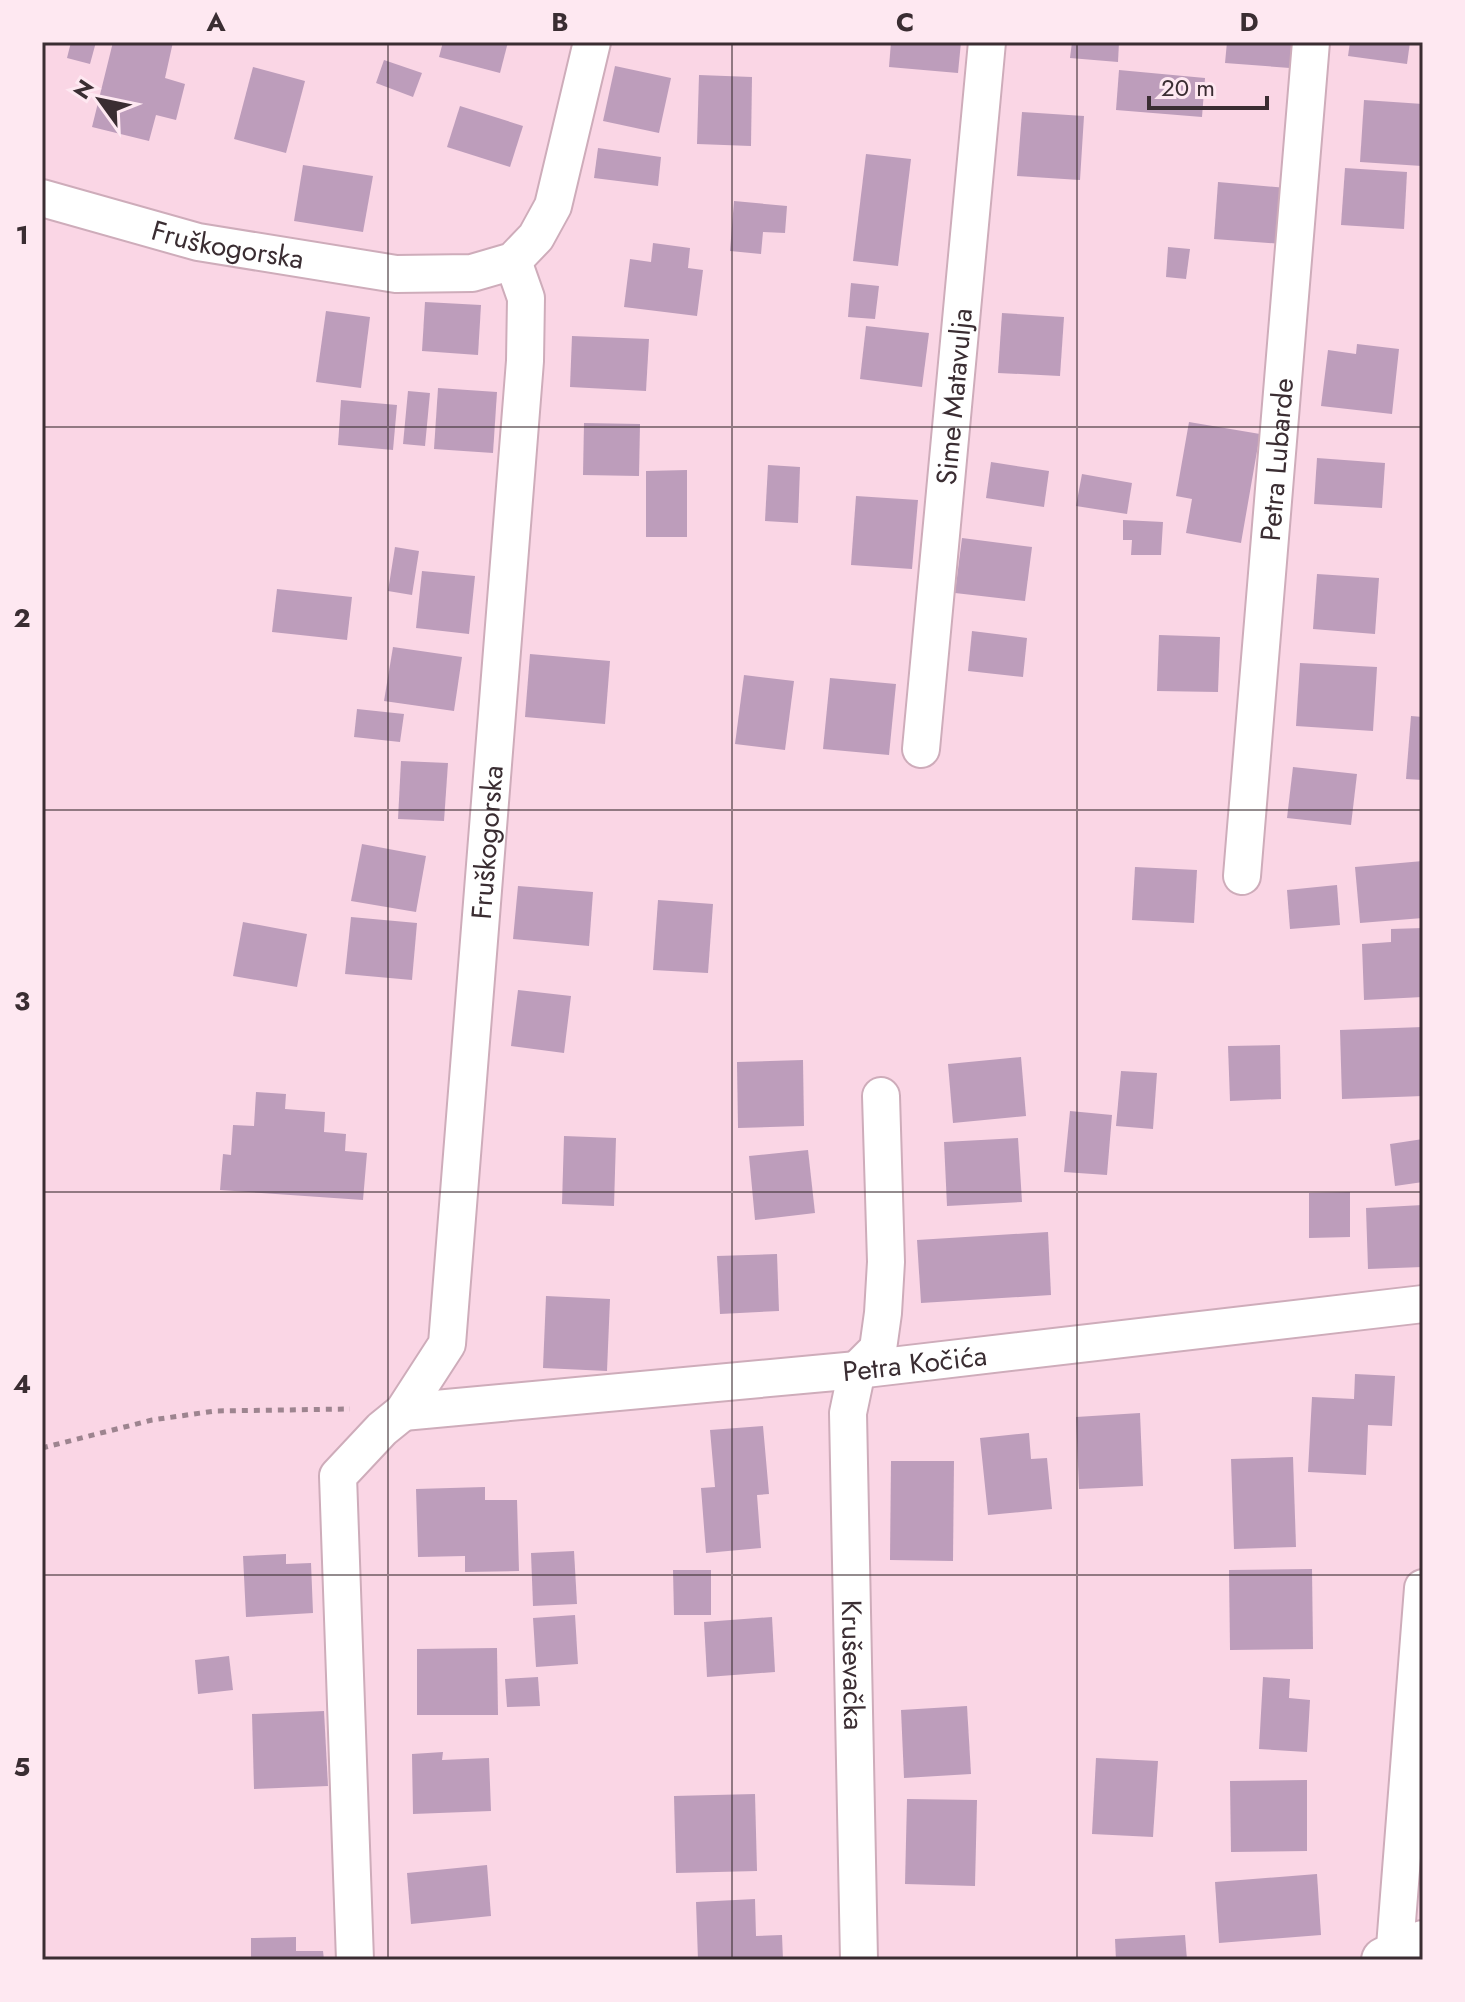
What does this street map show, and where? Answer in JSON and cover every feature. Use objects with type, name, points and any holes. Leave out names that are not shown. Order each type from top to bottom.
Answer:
[{"type":"street","points":[[513,261],[536,237],[553,206],[592,42]]},
{"type":"street","name":"Sime Matavulja","points":[[921,749],[987,42]]},
{"type":"street","name":"Petra Lubarde","points":[[1242,876],[1311,42]]},
{"type":"street","name":"Fruškogorska","points":[[42,198],[198,242],[396,274],[472,273],[513,261],[526,298],[525,361],[447,1344],[403,1412]]},
{"type":"street","points":[[857,1370],[878,1349],[883,1313],[886,1262],[881,1096]]},
{"type":"street","name":"Petra Kočića","points":[[403,1412],[857,1370],[1423,1304]]},
{"type":"street","name":"Kruševačka","points":[[857,1370],[848,1413],[859,1960]]},
{"type":"street","points":[[355,1960],[338,1476],[382,1429],[403,1412]]},
{"type":"street","points":[[1399,1955],[1423,1588]]},
{"type":"path","points":[[42,1448],[152,1420],[215,1411],[378,1408],[403,1412]]},
{"type":"building","points":[[71,42],[96,42],[90,64],[67,58]]},
{"type":"building","points":[[113,42],[173,42],[165,78],[185,84],[176,120],[156,115],[149,141],[92,127]]},
{"type":"building","points":[[443,42],[508,42],[500,73],[439,57]]},
{"type":"building","points":[[891,42],[961,42],[958,73],[889,67]]},
{"type":"building","points":[[1072,42],[1119,42],[1118,62],[1070,58]]},
{"type":"building","points":[[1227,42],[1292,42],[1290,68],[1225,63]]},
{"type":"building","points":[[1350,42],[1410,42],[1407,64],[1348,56]]},
{"type":"building","points":[[384,60],[422,73],[413,97],[376,83]]},
{"type":"building","points":[[615,66],[671,78],[659,133],[603,121]]},
{"type":"building","points":[[253,67],[305,81],[286,153],[234,139]]},
{"type":"building","points":[[1119,70],[1205,78],[1202,117],[1116,110]]},
{"type":"building","points":[[699,75],[752,77],[751,146],[697,144]]},
{"type":"building","points":[[1364,100],[1423,104],[1422,166],[1360,162]]},
{"type":"building","points":[[460,106],[523,126],[510,167],[447,147]]},
{"type":"building","points":[[1022,112],[1084,116],[1080,180],[1017,176]]},
{"type":"building","points":[[598,148],[661,157],[658,186],[594,178]]},
{"type":"building","points":[[866,154],[911,159],[898,266],[853,261]]},
{"type":"building","points":[[303,165],[373,176],[363,232],[294,221]]},
{"type":"building","points":[[1345,168],[1407,172],[1404,229],[1341,225]]},
{"type":"building","points":[[1218,182],[1287,188],[1282,244],[1214,239]]},
{"type":"building","points":[[734,201],[787,206],[785,233],[763,232],[761,254],[730,251]]},
{"type":"building","points":[[653,243],[690,248],[688,268],[703,270],[697,316],[624,307],[630,259],[651,262]]},
{"type":"building","points":[[1168,247],[1190,249],[1186,279],[1166,277]]},
{"type":"building","points":[[851,283],[879,286],[875,319],[848,317]]},
{"type":"building","points":[[425,302],[481,305],[478,355],[422,351]]},
{"type":"building","points":[[326,311],[370,317],[361,388],[316,382]]},
{"type":"building","points":[[1002,313],[1064,317],[1060,376],[998,373]]},
{"type":"building","points":[[866,326],[929,333],[922,387],[860,379]]},
{"type":"building","points":[[572,336],[649,339],[646,391],[570,387]]},
{"type":"building","points":[[1357,344],[1399,349],[1392,414],[1321,406],[1328,350],[1356,354]]},
{"type":"building","points":[[438,388],[497,392],[493,453],[434,449]]},
{"type":"building","points":[[408,391],[430,393],[425,446],[403,444]]},
{"type":"building","points":[[341,400],[397,405],[393,450],[338,445]]},
{"type":"building","points":[[1189,422],[1260,434],[1241,543],[1186,533],[1192,499],[1176,496]]},
{"type":"building","points":[[584,423],[640,424],[639,476],[583,475]]},
{"type":"building","points":[[1317,458],[1385,463],[1382,508],[1314,504]]},
{"type":"building","points":[[991,462],[1049,471],[1044,507],[986,498]]},
{"type":"building","points":[[768,465],[800,467],[798,523],[765,521]]},
{"type":"building","points":[[687,470],[687,537],[646,537],[646,471]]},
{"type":"building","points":[[1082,474],[1132,483],[1127,514],[1076,506]]},
{"type":"building","points":[[856,496],[918,500],[912,569],[851,565]]},
{"type":"building","points":[[1123,520],[1163,522],[1161,555],[1131,555],[1132,540],[1123,540]]},
{"type":"building","points":[[962,538],[1032,547],[1025,601],[955,593]]},
{"type":"building","points":[[395,547],[419,551],[412,595],[388,591]]},
{"type":"building","points":[[422,571],[475,576],[469,634],[416,628]]},
{"type":"building","points":[[1317,574],[1379,578],[1375,634],[1313,629]]},
{"type":"building","points":[[277,589],[352,597],[347,640],[272,632]]},
{"type":"building","points":[[972,631],[1027,638],[1023,677],[968,671]]},
{"type":"building","points":[[1159,635],[1220,637],[1218,692],[1157,691]]},
{"type":"building","points":[[393,647],[462,657],[454,711],[384,701]]},
{"type":"building","points":[[530,654],[610,661],[605,724],[525,717]]},
{"type":"building","points":[[1300,663],[1377,667],[1373,731],[1296,726]]},
{"type":"building","points":[[744,675],[794,681],[785,750],[735,744]]},
{"type":"building","points":[[830,678],[896,684],[889,755],[823,749]]},
{"type":"building","points":[[357,709],[404,714],[400,742],[354,737]]},
{"type":"building","points":[[1411,716],[1423,717],[1423,780],[1406,779]]},
{"type":"building","points":[[401,761],[448,763],[444,821],[398,819]]},
{"type":"building","points":[[1293,767],[1357,774],[1351,825],[1287,818]]},
{"type":"building","points":[[362,844],[426,856],[416,912],[351,901]]},
{"type":"building","points":[[1423,861],[1423,918],[1360,923],[1355,867]]},
{"type":"building","points":[[1135,867],[1197,870],[1194,923],[1132,920]]},
{"type":"building","points":[[1337,885],[1340,925],[1290,929],[1287,890]]},
{"type":"building","points":[[518,886],[593,892],[589,946],[513,939]]},
{"type":"building","points":[[658,900],[713,904],[708,973],[653,970]]},
{"type":"building","points":[[351,917],[417,923],[412,980],[345,974]]},
{"type":"building","points":[[243,922],[307,934],[297,987],[233,976]]},
{"type":"building","points":[[1423,928],[1423,997],[1364,1000],[1362,944],[1391,942],[1391,929]]},
{"type":"building","points":[[518,990],[571,996],[564,1053],[511,1046]]},
{"type":"building","points":[[1423,1027],[1423,1096],[1342,1099],[1340,1030]]},
{"type":"building","points":[[1280,1045],[1281,1099],[1230,1101],[1228,1046]]},
{"type":"building","points":[[1021,1057],[1026,1116],[953,1123],[948,1064]]},
{"type":"building","points":[[803,1060],[804,1126],[738,1128],[737,1062]]},
{"type":"building","points":[[1121,1071],[1157,1073],[1153,1129],[1116,1126]]},
{"type":"building","points":[[256,1092],[286,1094],[285,1109],[325,1112],[324,1132],[346,1134],[345,1151],[367,1153],[363,1200],[220,1190],[223,1154],[231,1155],[233,1125],[254,1126]]},
{"type":"building","points":[[1070,1111],[1112,1115],[1107,1175],[1064,1172]]},
{"type":"building","points":[[564,1136],[616,1138],[614,1206],[562,1204]]},
{"type":"building","points":[[1018,1138],[1022,1202],[947,1206],[944,1142]]},
{"type":"building","points":[[1423,1139],[1423,1182],[1395,1186],[1390,1144]]},
{"type":"building","points":[[808,1150],[815,1213],[755,1220],[749,1156]]},
{"type":"building","points":[[1350,1192],[1350,1237],[1309,1238],[1309,1193]]},
{"type":"building","points":[[1423,1205],[1423,1267],[1368,1269],[1366,1208]]},
{"type":"building","points":[[1048,1232],[1051,1295],[921,1303],[917,1240]]},
{"type":"building","points":[[777,1254],[779,1311],[720,1314],[717,1256]]},
{"type":"building","points":[[546,1296],[610,1299],[607,1371],[543,1368]]},
{"type":"building","points":[[1355,1374],[1395,1376],[1392,1426],[1368,1425],[1366,1475],[1308,1472],[1312,1397],[1354,1399]]},
{"type":"building","points":[[1140,1413],[1143,1486],[1079,1489],[1076,1417]]},
{"type":"building","points":[[763,1426],[769,1494],[757,1495],[761,1548],[706,1553],[701,1488],[715,1487],[710,1430]]},
{"type":"building","points":[[1029,1433],[1031,1459],[1047,1458],[1052,1509],[988,1515],[980,1438]]},
{"type":"building","points":[[1293,1457],[1296,1547],[1234,1549],[1231,1459]]},
{"type":"building","points":[[891,1461],[954,1461],[953,1561],[890,1560]]},
{"type":"building","points":[[485,1487],[485,1500],[517,1500],[519,1571],[465,1572],[465,1556],[418,1557],[416,1489]]},
{"type":"building","points":[[574,1551],[577,1604],[533,1606],[531,1553]]},
{"type":"building","points":[[286,1554],[286,1564],[311,1563],[313,1613],[246,1617],[243,1556]]},
{"type":"building","points":[[1312,1569],[1313,1649],[1230,1650],[1229,1570]]},
{"type":"building","points":[[673,1570],[711,1570],[711,1615],[674,1615]]},
{"type":"building","points":[[575,1615],[578,1664],[536,1667],[533,1618]]},
{"type":"building","points":[[772,1617],[775,1672],[707,1677],[704,1622]]},
{"type":"building","points":[[497,1648],[498,1715],[417,1715],[417,1649]]},
{"type":"building","points":[[229,1656],[233,1690],[198,1694],[195,1660]]},
{"type":"building","points":[[538,1677],[540,1706],[507,1707],[505,1679]]},
{"type":"building","points":[[1263,1677],[1290,1679],[1289,1698],[1310,1700],[1307,1752],[1259,1749]]},
{"type":"building","points":[[967,1706],[971,1774],[904,1778],[901,1710]]},
{"type":"building","points":[[324,1711],[328,1786],[254,1789],[252,1714]]},
{"type":"building","points":[[443,1752],[442,1760],[489,1758],[491,1811],[413,1814],[412,1754]]},
{"type":"building","points":[[1096,1758],[1158,1761],[1153,1837],[1092,1834]]},
{"type":"building","points":[[1307,1780],[1307,1851],[1231,1852],[1230,1781]]},
{"type":"building","points":[[755,1794],[757,1871],[676,1873],[674,1796]]},
{"type":"building","points":[[907,1799],[977,1800],[975,1886],[905,1884]]},
{"type":"building","points":[[487,1865],[491,1916],[411,1924],[407,1873]]},
{"type":"building","points":[[1317,1874],[1321,1935],[1219,1943],[1215,1882]]},
{"type":"building","points":[[755,1899],[756,1936],[782,1935],[783,1960],[698,1960],[696,1902]]},
{"type":"building","points":[[1185,1935],[1187,1960],[1116,1960],[1115,1939]]},
{"type":"building","points":[[296,1937],[296,1951],[323,1951],[324,1960],[251,1960],[251,1938]]}]
